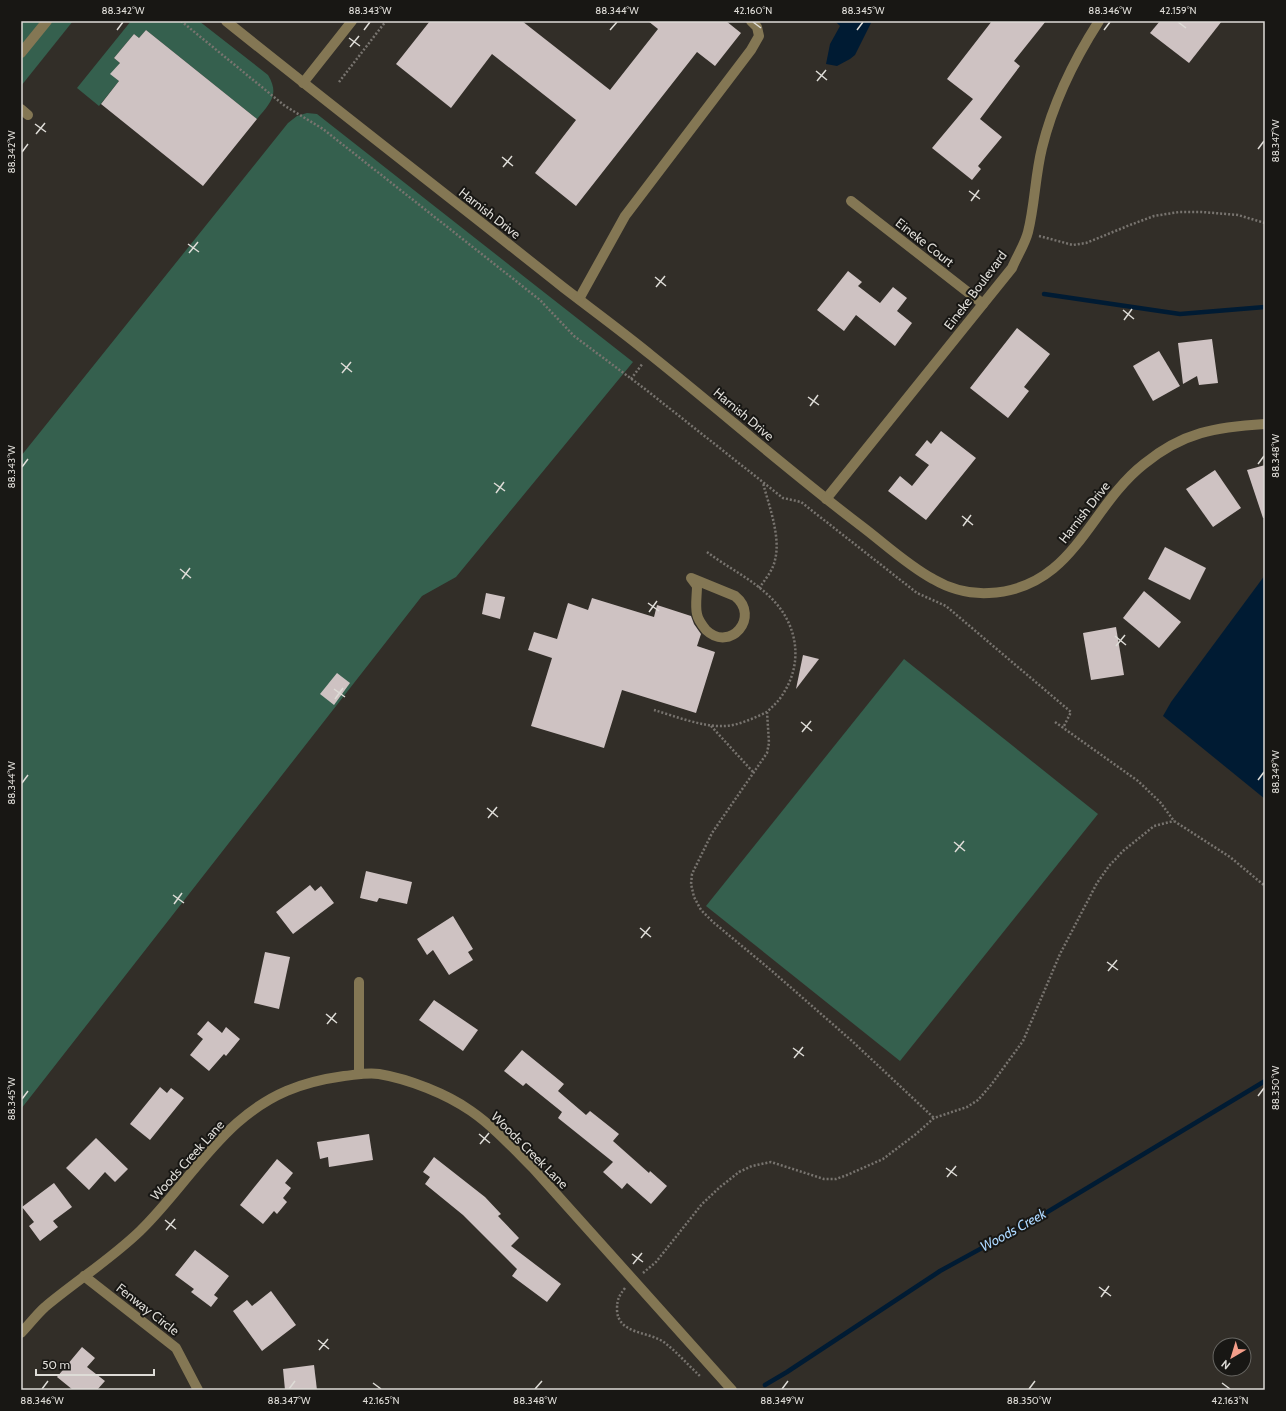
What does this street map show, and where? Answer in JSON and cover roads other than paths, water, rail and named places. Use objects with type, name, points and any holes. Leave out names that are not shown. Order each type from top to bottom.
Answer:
[{"type":"street","points":[[21,53],[47,21]]},
{"type":"street","name":"Harnish Drive","points":[[226,21],[303,83],[650,354],[826,499],[933,579],[949,587],[970,593],[989,594],[1026,586],[1047,574],[1075,548],[1129,477],[1143,464],[1161,451],[1176,442],[1209,430],[1265,424]]},
{"type":"street","points":[[303,83],[352,21]]},
{"type":"street","points":[[579,299],[626,216],[751,50],[759,36],[757,27],[751,21]]},
{"type":"street","name":"Eineke Boulevard","points":[[826,499],[1012,268],[1028,233],[1042,148],[1048,130],[1070,71],[1085,42],[1099,21]]},
{"type":"street","name":"Eineke Court","points":[[851,201],[983,304]]},
{"type":"street","points":[[691,578],[735,596],[740,600],[744,607],[745,614],[744,622],[738,632],[733,635],[720,638],[712,635],[703,627],[697,614],[697,586],[691,578]]},
{"type":"street","points":[[359,982],[359,1074]]},
{"type":"street","name":"Woods Creek Lane","points":[[21,1333],[44,1308],[140,1231],[219,1142],[237,1124],[257,1108],[296,1086],[319,1080],[359,1074],[378,1073],[419,1085],[443,1095],[471,1111],[500,1136],[533,1168],[732,1390]]},
{"type":"street","name":"Fenway Circle","points":[[84,1276],[176,1348],[198,1390]]},
{"type":"water","points":[[835,21],[872,21],[855,55],[837,66],[826,64],[830,44],[840,26]]},
{"type":"water","points":[[1265,575],[1265,799],[1163,716],[1171,702]]},
{"type":"waterway","points":[[1044,294],[1180,314],[1265,307]]},
{"type":"waterway","name":"Woods Creek","points":[[765,1385],[940,1271],[1044,1214],[1265,1081]]}]
